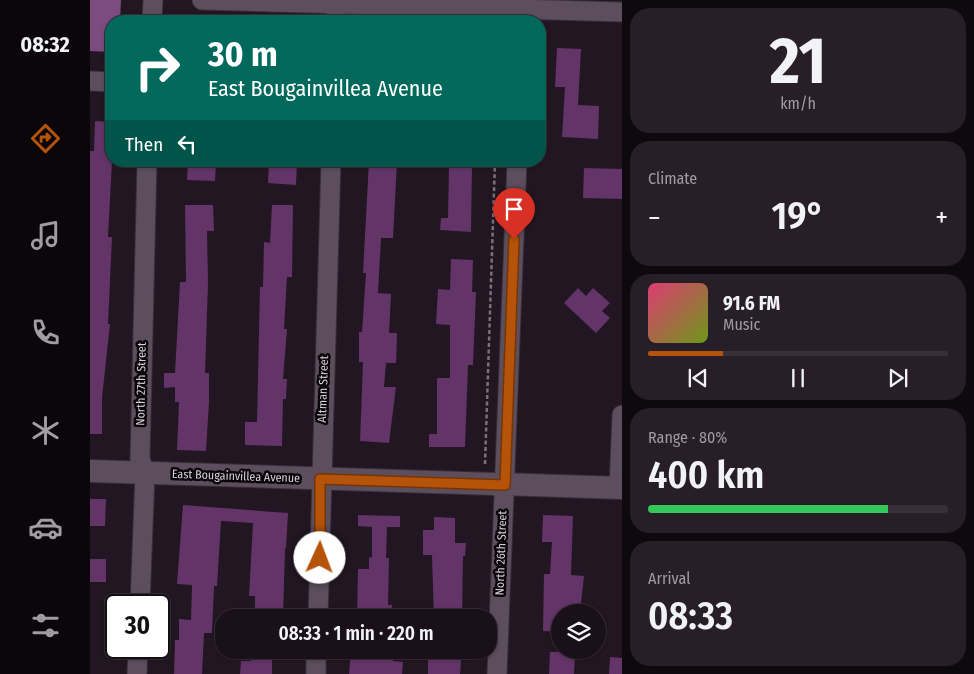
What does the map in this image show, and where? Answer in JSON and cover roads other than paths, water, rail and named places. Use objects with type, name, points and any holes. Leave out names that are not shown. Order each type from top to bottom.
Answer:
[{"type":"street","points":[[152,15],[153,0]]},
{"type":"street","points":[[202,0],[336,1],[522,10],[622,12]]},
{"type":"street","points":[[335,15],[336,1]]},
{"type":"street","points":[[90,81],[105,82]]},
{"type":"street","name":"North 27th Street","points":[[140,594],[145,473],[140,459],[147,167]]},
{"type":"street","name":"Altman Street","points":[[318,609],[320,479],[331,167]]},
{"type":"street","name":"North 26th Street","points":[[497,674],[516,167]]},
{"type":"street","points":[[620,488],[622,415]]},
{"type":"street","name":"East Bougainvillea Avenue","points":[[90,471],[620,488]]},
{"type":"street","points":[[137,674],[138,659]]},
{"type":"street","points":[[316,659],[316,674]]}]
